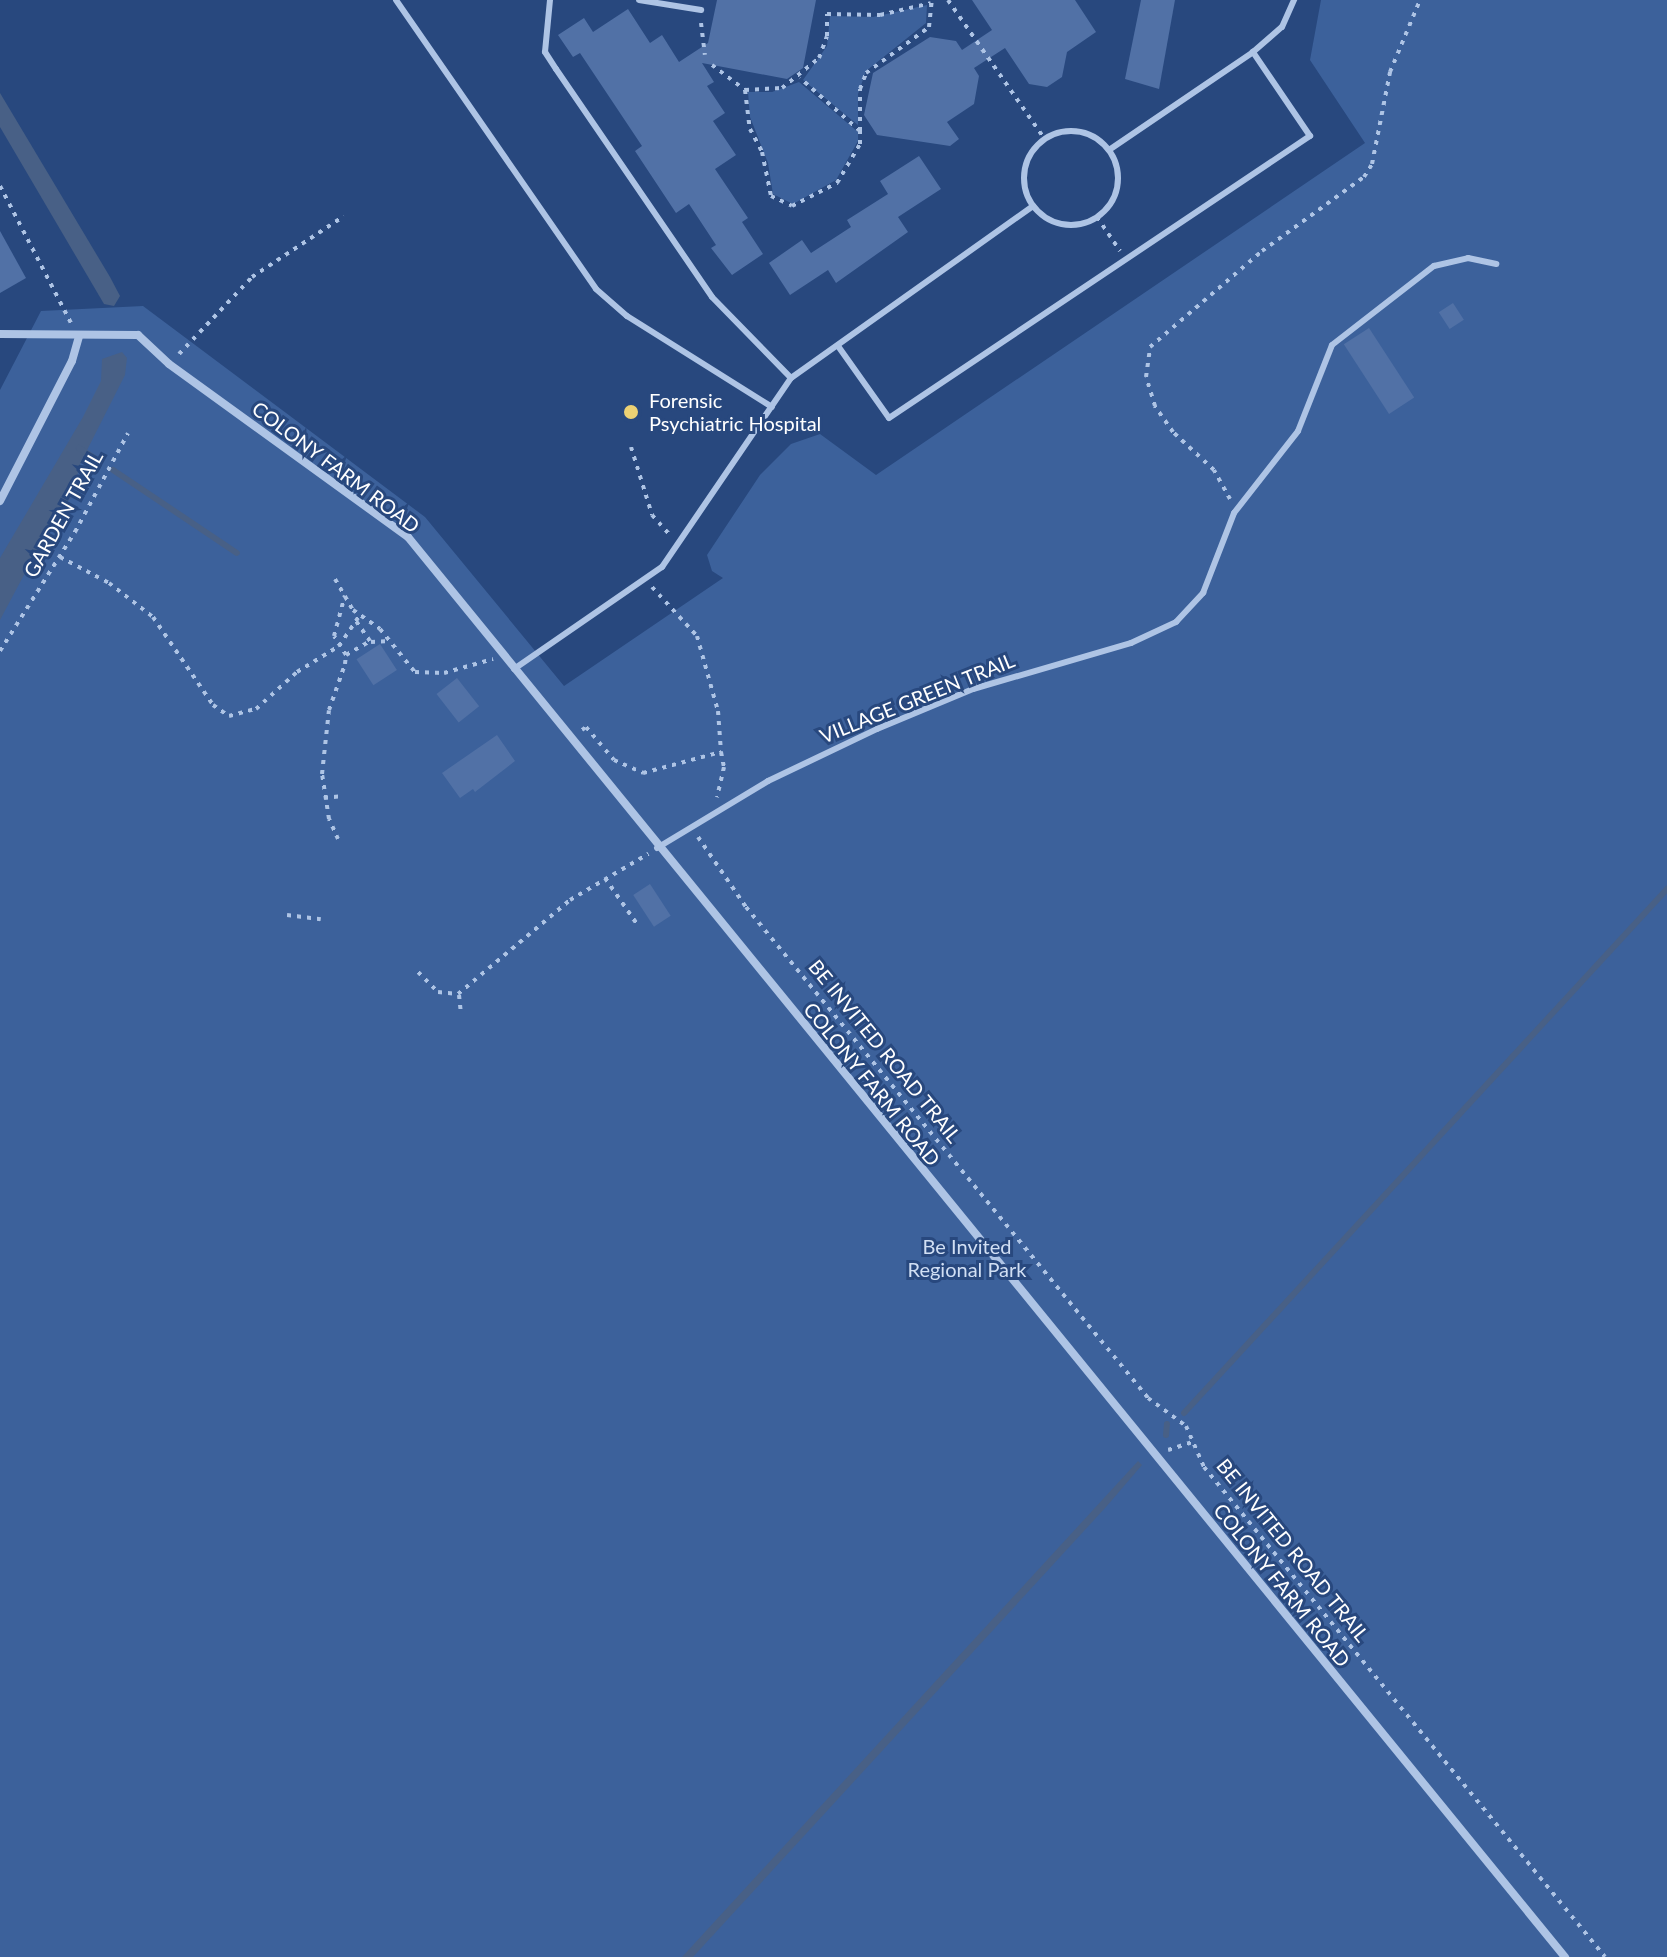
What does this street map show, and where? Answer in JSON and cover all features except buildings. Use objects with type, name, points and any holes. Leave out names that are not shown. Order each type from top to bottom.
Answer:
[{"type":"street","name":"COLONY FARM ROAD","points":[[0,334],[79,337],[128,332],[408,537],[657,848],[1565,1957]]},
{"type":"street","points":[[0,501],[72,361],[79,337]]},
{"type":"lane","points":[[396,0],[596,289],[627,316],[772,407]]},
{"type":"lane","points":[[550,0],[545,52],[712,297],[791,378]]},
{"type":"lane","points":[[639,0],[701,10]]},
{"type":"lane","points":[[1109,150],[1253,52],[1282,27],[1294,0]]},
{"type":"lane","points":[[838,346],[889,418],[1310,136],[1253,52]]},
{"type":"lane","points":[[1076,130],[1109,150],[1118,170],[1116,193],[1097,217],[1066,225],[1033,206],[1024,169],[1044,138],[1076,130]]},
{"type":"lane","points":[[514,669],[645,580],[681,543],[791,378],[1033,206]]},
{"type":"lane","name":"VILLAGE GREEN TRAIL","points":[[657,848],[717,811],[827,752],[973,689],[1164,630],[1203,593],[1234,513],[1298,431],[1326,354],[1341,336],[1446,261],[1468,258],[1496,264]]},
{"type":"path","points":[[948,0],[1044,138]]},
{"type":"path","points":[[1234,513],[1221,479],[1155,406],[1146,377],[1150,347],[1262,251],[1369,171],[1385,87],[1420,0]]},
{"type":"path","points":[[712,65],[745,90],[782,88],[800,78],[824,49],[827,14],[880,15],[932,2],[929,27],[866,73],[860,89],[860,131],[855,158],[837,183],[801,204],[779,203],[771,196],[762,152],[750,129],[745,90]]},
{"type":"path","points":[[701,10],[705,55]]},
{"type":"path","points":[[800,78],[860,131]]},
{"type":"path","points":[[0,186],[64,310]]},
{"type":"path","points":[[169,364],[252,277],[344,216]]},
{"type":"path","points":[[1097,217],[1126,260]]},
{"type":"path","name":"GARDEN TRAIL","points":[[0,651],[60,557],[128,433]]},
{"type":"path","points":[[631,447],[652,515],[681,543]]},
{"type":"path","points":[[60,557],[109,583],[153,617],[223,714],[249,712],[308,665],[339,646],[358,618]]},
{"type":"path","points":[[335,579],[373,645],[390,641]]},
{"type":"path","points":[[645,580],[697,636],[718,711],[721,752],[717,811]]},
{"type":"path","points":[[345,595],[335,627],[339,646],[346,655]]},
{"type":"path","points":[[358,618],[390,641],[415,672],[444,673],[492,659],[501,671]]},
{"type":"path","points":[[338,839],[324,798],[329,710],[346,655],[370,641]]},
{"type":"path","points":[[305,658],[308,665]]},
{"type":"path","points":[[280,686],[285,692]]},
{"type":"path","points":[[576,733],[586,727],[614,760],[643,773],[721,752]]},
{"type":"path","points":[[324,798],[343,796]]},
{"type":"path","name":"BE INVITED ROAD TRAIL","points":[[693,826],[708,857],[746,907],[1148,1398],[1186,1426],[1204,1467],[1605,1957]]},
{"type":"path","points":[[418,972],[438,992],[458,994],[570,900],[657,848]]},
{"type":"path","points":[[605,878],[637,924]]},
{"type":"path","points":[[287,915],[321,919]]},
{"type":"path","points":[[458,994],[461,1013]]},
{"type":"path","points":[[1156,1456],[1192,1442]]},
{"type":"green space","name":"Be Invited Regional Park","points":[[1321,0],[1667,0],[1667,1957],[0,1957],[0,390],[41,311],[143,306],[425,517],[564,686],[723,578],[712,571],[707,555],[760,475],[791,444],[820,434],[876,475],[1365,143],[1310,60]]},
{"type":"green space","points":[[927,5],[926,23],[866,71],[858,94],[858,125],[803,80],[827,46],[830,16],[873,17]]},
{"type":"green space","points":[[799,82],[858,132],[858,141],[836,180],[793,204],[773,194],[768,163],[750,117],[748,92],[772,92]]},
{"type":"shaded area","points":[[0,93],[110,277],[120,296],[114,306],[104,304],[0,127]]},
{"type":"shaded area","points":[[122,352],[127,358],[125,375],[81,462],[71,498],[58,511],[0,620],[0,558],[83,417],[101,381],[102,359]]},
{"type":"shaded area","points":[[1138,1461],[1142,1465],[1106,1507],[693,1957],[682,1957]]},
{"type":"waterway","points":[[79,448],[99,461]]},
{"type":"waterway","points":[[113,470],[237,553]]},
{"type":"waterway","points":[[1184,1413],[1667,889]]},
{"type":"waterway","points":[[1166,1435],[1167,1424]]},
{"type":"place","name":"Forensic Psychiatric Hospital","points":[[631,412]]}]
